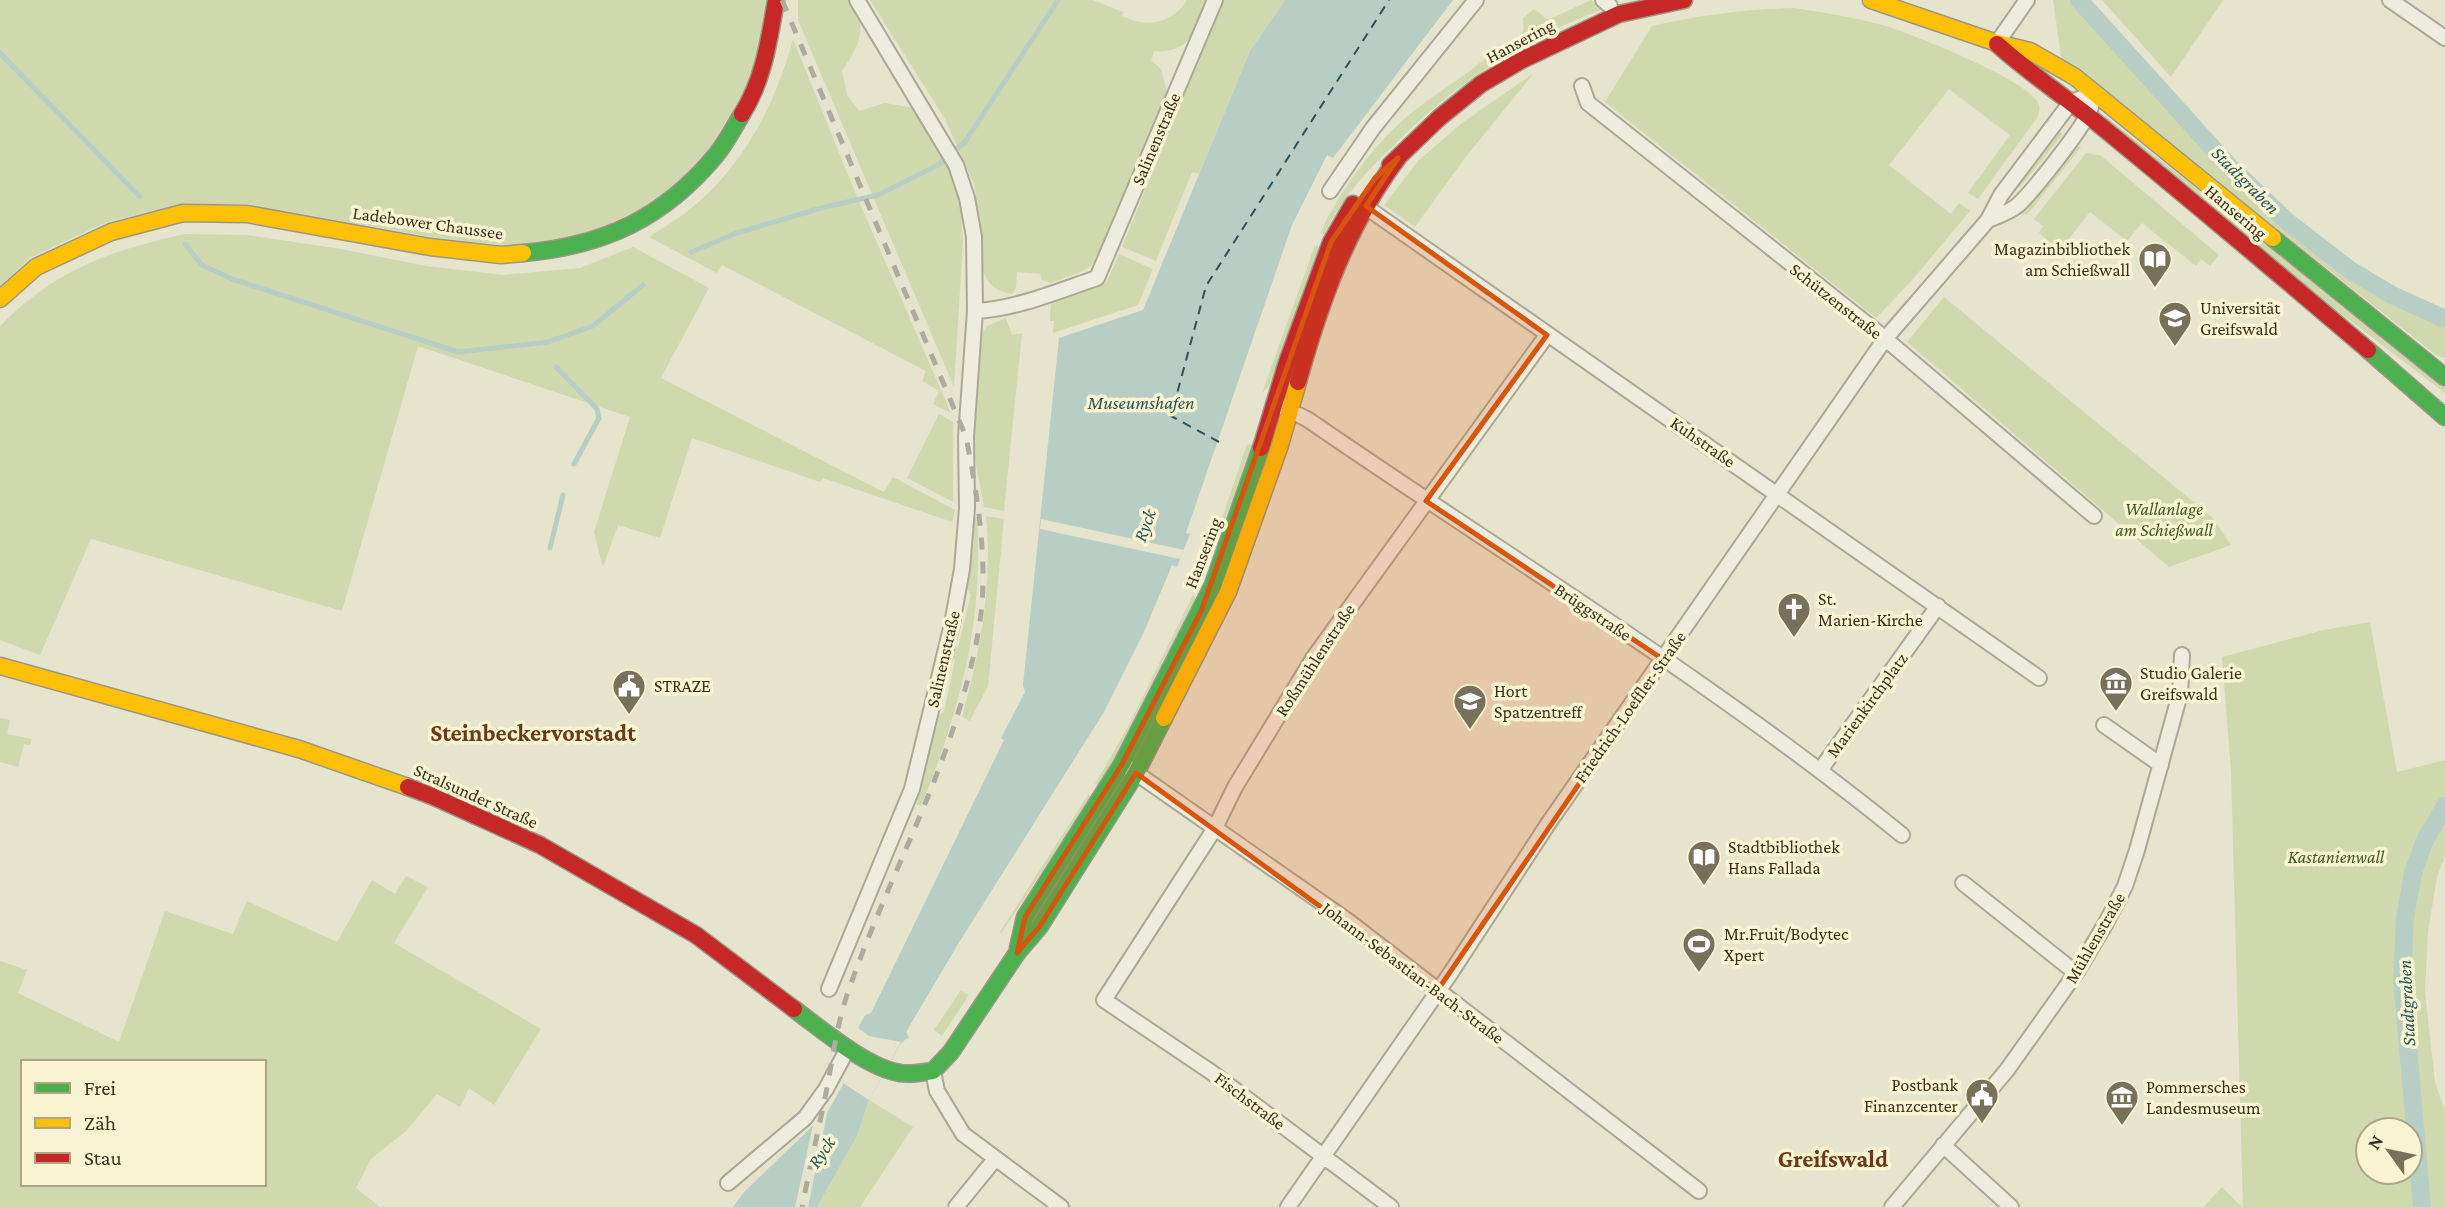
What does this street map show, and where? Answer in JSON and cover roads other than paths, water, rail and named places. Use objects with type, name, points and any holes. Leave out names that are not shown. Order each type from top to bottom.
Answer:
[{"type":"main road","name":"Ladebower Chaussee","points":[[0,299],[36,267],[98,237],[183,213],[247,214],[430,247],[501,255],[547,251],[595,241],[654,213],[689,186],[718,153],[752,96],[766,58],[776,0]]},
{"type":"main road","name":"Hansering","points":[[933,1071],[962,1036],[1017,953],[1040,926],[1136,773],[1228,593],[1282,407],[1287,362],[1331,242],[1351,207],[1375,178],[1481,85],[1520,61],[1619,14],[1684,0]]},
{"type":"main road","name":"Hansering","points":[[1871,0],[1997,44],[2030,51],[2075,77],[2445,377]]},
{"type":"main road","name":"Hansering","points":[[1997,44],[2242,242],[2445,417]]},
{"type":"main road","name":"Hansering","points":[[1017,953],[1025,917],[1122,764],[1213,585],[1282,407],[1304,360],[1338,262],[1366,206],[1398,158]]},
{"type":"main road","name":"Stralsunder Straße","points":[[0,666],[299,749],[390,780],[484,819],[540,845],[696,935],[853,1051],[886,1070],[904,1074],[933,1071]]},
{"type":"street","name":"Salinenstraße","points":[[829,989],[912,789],[952,624],[962,569],[966,520],[966,437],[975,311],[974,237],[967,198],[956,165],[857,0]]},
{"type":"street","name":"Salinenstraße","points":[[975,311],[1026,301],[1097,278],[1215,0]]},
{"type":"street","points":[[1330,191],[1373,128],[1476,0]]},
{"type":"street","points":[[1997,44],[2027,0]]},
{"type":"street","points":[[2390,0],[2445,38]]},
{"type":"street","name":"Schützenstraße","points":[[1582,86],[1588,103],[1885,339],[2094,516]]},
{"type":"street","points":[[2071,102],[2095,93]]},
{"type":"street","name":"Friedrich-Loeffler-Straße","points":[[1989,220],[2017,206],[2089,116],[2095,93]]},
{"type":"street","name":"Friedrich-Loeffler-Straße","points":[[1288,1207],[1437,991],[1536,841],[1885,339],[1989,220],[2001,195],[2071,102]]},
{"type":"street","name":"Kuhstraße","points":[[1366,206],[2039,678]]},
{"type":"street","name":"Roßmühlenstraße","points":[[1104,1000],[1216,828],[1235,787],[1314,657],[1547,335]]},
{"type":"street","name":"Brüggstraße","points":[[1282,407],[1307,419],[1664,660],[1821,769],[1902,835]]},
{"type":"street","name":"Marienkirchplatz","points":[[1821,769],[1938,606]]},
{"type":"street","name":"Mühlenstraße","points":[[1892,1207],[2007,1070],[2076,973],[2125,887],[2180,694],[2182,655]]},
{"type":"street","points":[[2104,725],[2161,765]]},
{"type":"street","name":"Johann-Sebastian-Bach-Straße","points":[[1122,764],[1348,921],[1699,1191]]},
{"type":"street","points":[[1964,883],[2076,973]]},
{"type":"street","name":"Fischstraße","points":[[1104,1000],[1211,1072],[1391,1207]]},
{"type":"street","points":[[728,1183],[805,1118],[853,1051]]},
{"type":"street","points":[[933,1071],[937,1091],[955,1124],[975,1144],[1061,1207]]},
{"type":"street","points":[[1943,1145],[2011,1207]]},
{"type":"street","points":[[956,1207],[995,1159]]},
{"type":"water","name":"Museumshafen","points":[[1285,0],[1453,0],[1333,158],[1327,155],[1292,225],[1186,533],[1190,534],[1177,567],[1172,565],[1144,632],[1104,712],[906,1032],[909,1037],[901,1043],[869,1100],[857,1136],[817,1207],[733,1207],[744,1192],[829,1110],[869,1036],[858,1028],[865,1015],[871,1013],[1025,692],[1023,685],[1059,338],[1143,310],[1250,51]]},
{"type":"waterway","points":[[691,252],[737,233],[821,208],[878,195],[938,165],[965,142],[1058,0]]},
{"type":"waterway","name":"Stadtgraben","points":[[2079,0],[2228,165],[2289,223],[2350,270],[2392,295],[2445,319]]},
{"type":"waterway","points":[[0,53],[140,197]]},
{"type":"waterway","points":[[185,244],[202,265],[232,279],[458,352],[548,342],[593,326],[643,285]]},
{"type":"waterway","points":[[556,367],[597,409],[599,418],[574,464]]},
{"type":"waterway","points":[[550,548],[563,495]]},
{"type":"waterway","name":"Stadtgraben","points":[[2422,1207],[2402,979],[2405,918],[2413,873],[2425,840],[2445,806]]},
{"type":"railway","points":[[782,0],[966,437],[977,500],[983,563],[981,616],[964,693],[938,770],[847,995],[802,1207]]},
{"type":"place","name":"Magazinbibliothek am Schießwall","points":[[2155,289]]},
{"type":"place","name":"Universität Greifswald","points":[[2175,348]]},
{"type":"place","name":"St. Marien-Kirche","points":[[1794,639]]},
{"type":"place","name":"Studio Galerie Greifswald","points":[[2116,713]]},
{"type":"place","name":"STRAZE","points":[[629,716]]},
{"type":"place","name":"Hort Spatzentreff","points":[[1470,731]]},
{"type":"place","name":"Stadtbibliothek Hans Fallada","points":[[1704,887]]},
{"type":"place","name":"Mr.Fruit/Bodytec Xpert","points":[[1699,974]]},
{"type":"place","name":"Postbank Finanzcenter","points":[[1982,1125]]},
{"type":"place","name":"Pommersches Landesmuseum","points":[[2122,1127]]},
{"type":"district","name":"Steinbeckervorstadt","points":[[533,733]]},
{"type":"district","name":"Greifswald","points":[[1833,1159]]},
{"type":"park label","name":"Wallanlage am Schießwall","points":[[2164,519]]},
{"type":"park label","name":"Kastanienwall","points":[[2336,857]]},
{"type":"water label","name":"Ryck","points":[[1144,525]]},
{"type":"water label","name":"Ryck","points":[[821,1152]]}]
